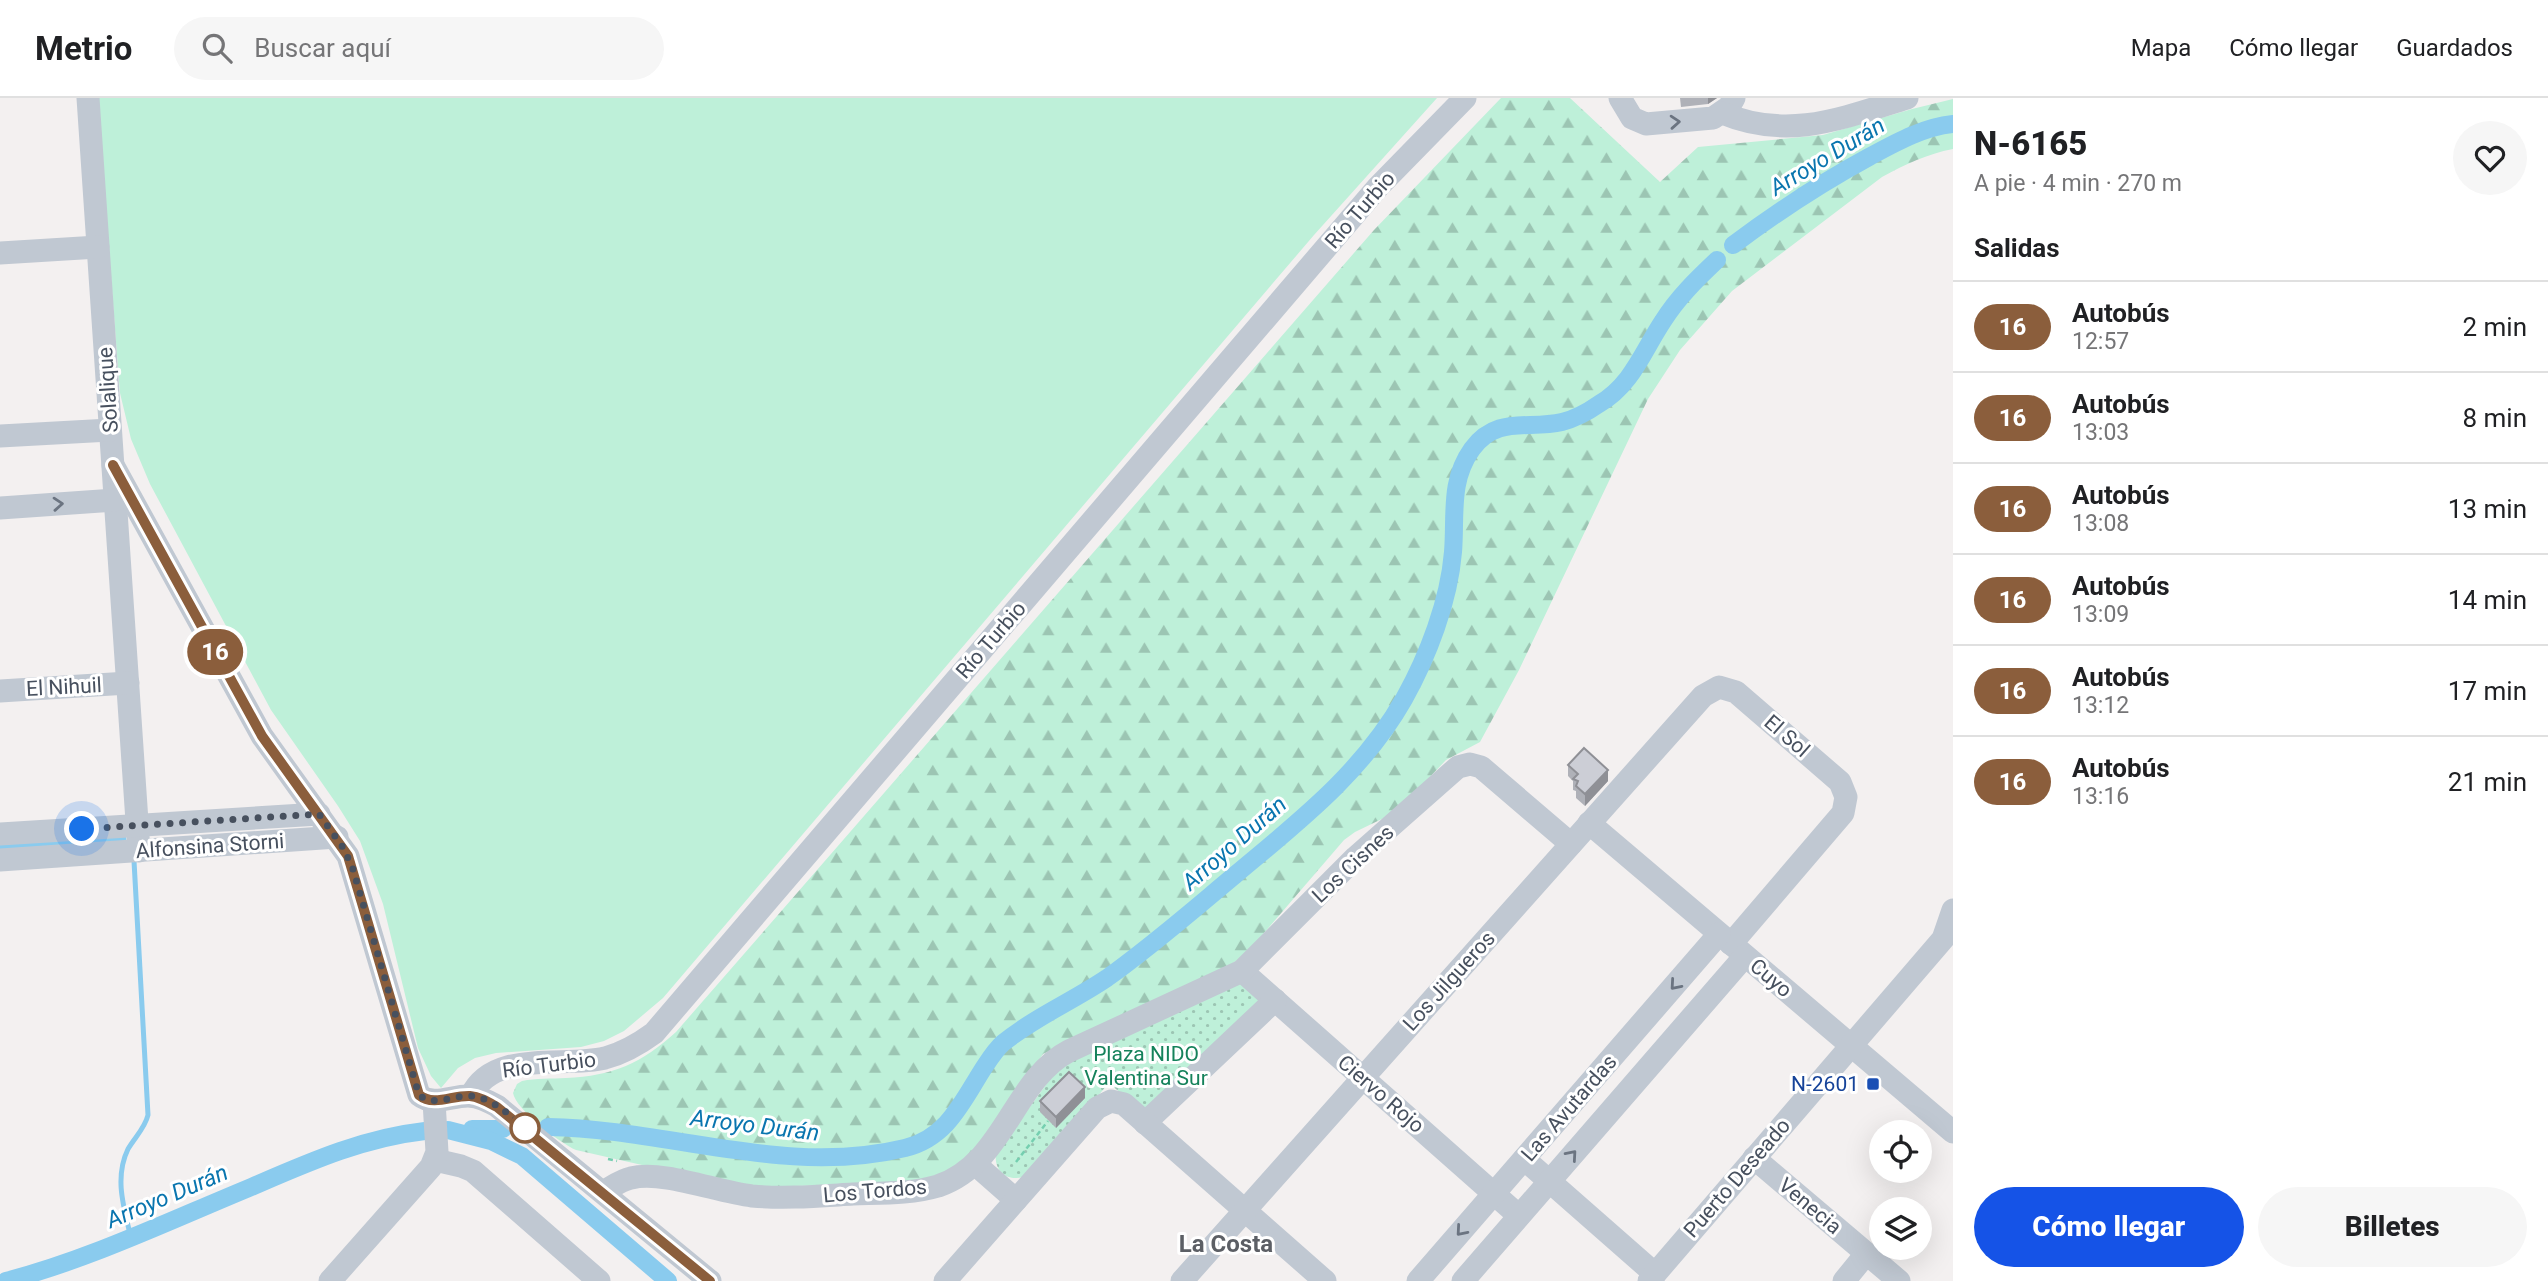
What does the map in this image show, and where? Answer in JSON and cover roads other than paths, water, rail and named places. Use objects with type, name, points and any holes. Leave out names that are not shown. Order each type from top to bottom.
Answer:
[{"type":"street","name":"Solalique","points":[[88,98],[139,851]]},
{"type":"street","name":"Río Turbio","points":[[471,1096],[480,1081],[494,1071],[514,1065],[572,1063],[607,1057],[639,1044],[654,1033],[1378,187],[1465,98]]},
{"type":"street","points":[[1620,98],[1632,118],[1646,124],[1705,120],[1728,106],[1759,126],[1780,127],[1846,117],[1907,98]]},
{"type":"street","points":[[0,253],[98,247]]},
{"type":"street","points":[[0,436],[110,430]]},
{"type":"street","points":[[113,465],[258,730],[348,856],[356,875],[415,1086],[423,1098],[434,1101],[471,1096],[485,1100],[510,1115],[710,1281]]},
{"type":"street","points":[[0,508],[115,500]]},
{"type":"street","name":"El Nihuil","points":[[0,691],[128,683]]},
{"type":"street","name":"El Sol","points":[[1719,687],[1736,692],[1840,782],[1846,797]]},
{"type":"street","name":"Los Jilgueros","points":[[1182,1281],[1703,696],[1719,687]]},
{"type":"street","name":"Los Cisnes","points":[[1242,971],[1356,857],[1458,767],[1470,764],[1485,770],[1571,844]]},
{"type":"street","name":"Las Avutardas","points":[[1463,1281],[1550,1181],[1732,944],[1843,813],[1846,797]]},
{"type":"street","name":"Alfonsina Storni","points":[[0,834],[319,814]]},
{"type":"street","name":"Cuyo","points":[[1589,823],[1953,1132]]},
{"type":"street","name":"Alfonsina Storni","points":[[0,860],[337,837]]},
{"type":"street","name":"Puerto Deseado","points":[[1652,1277],[1851,1046],[1948,943],[1953,910]]},
{"type":"street","name":"Las Avutardas","points":[[1418,1281],[1524,1159],[1732,944]]},
{"type":"street","name":"Ciervo Rojo","points":[[1242,971],[1519,1216]]},
{"type":"street","name":"Los Tordos","points":[[603,1192],[624,1180],[641,1176],[761,1197],[912,1192],[939,1185],[975,1164],[1044,1070],[1059,1056],[1242,971]]},
{"type":"street","points":[[1145,1123],[1275,1000]]},
{"type":"street","points":[[945,1281],[1111,1092],[1325,1281]]},
{"type":"street","points":[[330,1281],[435,1160],[437,1142],[434,1101]]},
{"type":"street","name":"Venecia","points":[[1754,1158],[1899,1281]]},
{"type":"street","points":[[1524,1159],[1652,1277]]},
{"type":"street","points":[[435,1160],[472,1171],[599,1281]]},
{"type":"street","points":[[975,1164],[1016,1200]]},
{"type":"street","points":[[1844,1281],[1867,1254]]},
{"type":"waterway","name":"Arroyo Durán","points":[[1733,245],[1800,198],[1869,157],[1920,132],[1953,124]]},
{"type":"waterway","name":"Arroyo Durán","points":[[548,1127],[638,1135],[771,1155],[816,1157],[860,1156],[905,1148],[932,1136],[952,1117],[1003,1043],[1107,978],[1140,953],[1282,836],[1349,773],[1387,726],[1404,699],[1429,647],[1451,571],[1457,486],[1472,449],[1482,438],[1502,428],[1567,421],[1610,396],[1636,367],[1675,304],[1717,260]]},
{"type":"waterway","points":[[0,847],[124,839]]},
{"type":"waterway","points":[[131,1238],[122,1193],[122,1171],[128,1149],[148,1115],[134,861]]},
{"type":"waterway","name":"Arroyo Durán","points":[[472,1129],[503,1129]]},
{"type":"waterway","points":[[448,1130],[491,1141],[522,1156],[668,1281]]},
{"type":"waterway","name":"Arroyo Durán","points":[[6,1281],[99,1251],[335,1153],[379,1139],[425,1131]]},
{"type":"place","name":"N-2601","points":[[1873,1084]]},
{"type":"district","name":"La Costa","points":[[1226,1244]]},
{"type":"park label","name":"Plaza NIDO Valentina Sur","points":[[1146,1066]]}]
